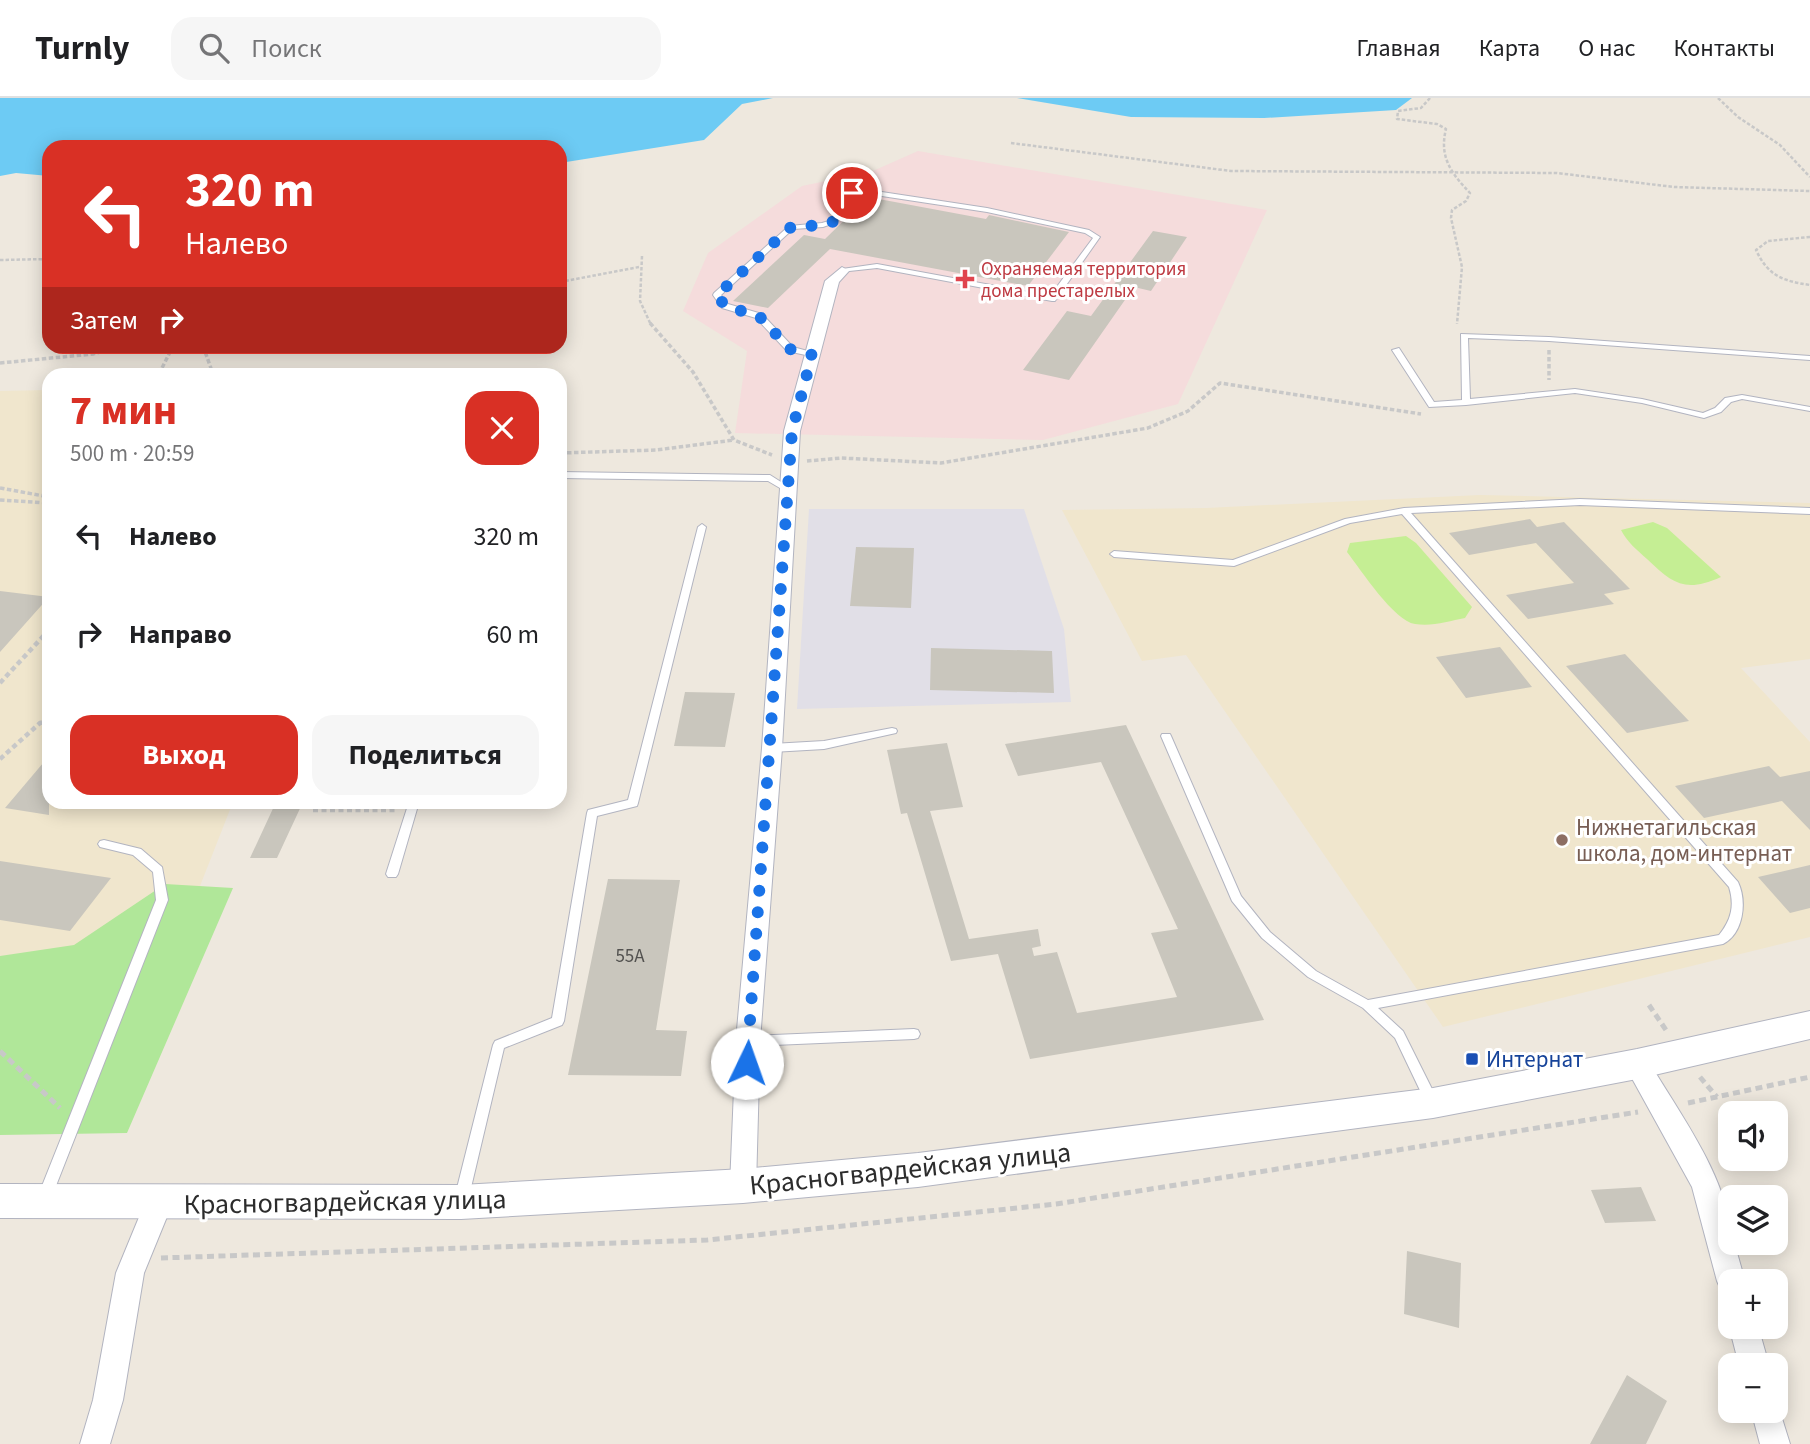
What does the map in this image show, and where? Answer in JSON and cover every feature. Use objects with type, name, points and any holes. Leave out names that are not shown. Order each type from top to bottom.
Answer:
[{"type":"main road","name":"Красногвардейская улица","points":[[0,1201],[461,1202],[743,1186],[945,1166],[1433,1103],[1637,1064],[1810,1025]]},
{"type":"street","points":[[743,1186],[748,1041],[772,748],[792,431],[832,281],[842,271]]},
{"type":"street","points":[[1637,1064],[1705,1184],[1728,1269]]},
{"type":"street","points":[[95,1444],[108,1400],[135,1259],[159,1202]]},
{"type":"street","points":[[1769,1423],[1775,1444]]},
{"type":"lane","points":[[812,355],[790,349],[759,316],[725,306],[717,295],[791,227],[823,225],[835,221],[837,207],[852,193],[862,191],[987,210],[1087,231],[1097,237],[1052,299],[877,266],[842,271]]},
{"type":"lane","points":[[1466,403],[1464,336],[1549,339],[1810,358]]},
{"type":"lane","points":[[1396,350],[1432,405],[1549,392],[1601,394],[1704,416],[1718,410],[1728,400],[1742,397],[1810,409]]},
{"type":"lane","points":[[567,475],[770,478],[788,489]]},
{"type":"lane","points":[[1114,554],[1234,563],[1348,521],[1404,510],[1580,502],[1810,511]]},
{"type":"lane","points":[[1367,1005],[1723,939],[1734,925],[1740,899],[1734,885],[1404,510]]},
{"type":"lane","points":[[461,1202],[499,1045],[558,1021],[592,813],[633,803],[702,527]]},
{"type":"lane","points":[[772,748],[824,744],[892,731]]},
{"type":"lane","points":[[1166,736],[1236,898],[1266,935],[1312,974],[1367,1005],[1399,1035],[1433,1103]]},
{"type":"lane","points":[[391,874],[411,809]]},
{"type":"lane","points":[[43,1202],[73,1120],[162,900],[158,870],[137,852],[104,844]]},
{"type":"lane","points":[[748,1041],[914,1034]]},
{"type":"path","points":[[1430,98],[1421,108],[1398,111],[1397,118],[1437,124],[1446,129],[1441,147],[1450,173],[1470,193],[1466,201],[1452,210],[1451,218],[1462,267],[1457,328],[1464,336]]},
{"type":"path","points":[[1718,98],[1738,117],[1780,145],[1810,177]]},
{"type":"path","points":[[1011,143],[1231,171],[1557,173],[1674,187],[1810,191]]},
{"type":"path","points":[[1810,237],[1768,241],[1756,250],[1765,270],[1781,281],[1810,285]]},
{"type":"path","points":[[642,256],[639,267],[640,301],[648,321],[693,372],[734,440]]},
{"type":"path","points":[[0,260],[42,258]]},
{"type":"path","points":[[567,281],[639,267]]},
{"type":"path","points":[[1549,339],[1549,392]]},
{"type":"path","points":[[0,363],[93,354]]},
{"type":"path","points":[[567,453],[656,450],[734,440],[791,462],[841,458],[941,463],[1148,428],[1178,419],[1204,402],[1220,383],[1419,416],[1432,405]]},
{"type":"path","points":[[0,488],[42,496]]},
{"type":"path","points":[[0,500],[42,503]]},
{"type":"path","points":[[0,683],[42,638]]},
{"type":"path","points":[[0,759],[42,723]]},
{"type":"path","points":[[313,810],[338,809]]},
{"type":"path","points":[[0,1051],[73,1120]]},
{"type":"path","points":[[135,1259],[707,1240],[1056,1204],[1662,1108],[1810,1077]]},
{"type":"shaded area","name":"Охраняемая территория дома престарелых","points":[[918,151],[1267,210],[1178,404],[1043,440],[735,433],[747,351],[683,311],[708,253],[802,186],[873,171]]},
{"type":"shaded area","points":[[42,390],[42,809],[230,809],[125,1077],[0,1079],[0,391]]},
{"type":"shaded area","name":"Нижнетагильская школа, дом-интернат","points":[[1480,495],[1810,503],[1810,659],[1741,668],[1810,742],[1810,937],[1443,1027],[1186,655],[1142,661],[1062,510],[1206,508]]},
{"type":"shaded area","points":[[809,509],[1024,509],[1064,629],[1071,702],[797,709]]},
{"type":"green space","points":[[1653,522],[1667,528],[1721,577],[1689,585],[1664,575],[1632,546],[1621,530]]},
{"type":"green space","points":[[1406,536],[1416,543],[1472,607],[1465,618],[1428,625],[1407,621],[1378,594],[1347,552],[1350,543]]},
{"type":"green space","points":[[165,884],[233,888],[127,1133],[0,1135],[0,956],[74,945]]},
{"type":"water","points":[[0,98],[773,98],[742,104],[704,140],[567,162],[567,140],[42,140],[42,175],[16,173],[0,176]]},
{"type":"water","points":[[1017,98],[1412,98],[1396,110],[1264,118],[1131,117]]},
{"type":"building","points":[[868,197],[986,219],[989,215],[1069,232],[1028,286],[830,249],[768,308],[733,301],[804,235],[825,239]]},
{"type":"building","points":[[1153,231],[1187,237],[1151,291],[1134,287],[1069,380],[1023,370],[1067,311],[1091,316]]},
{"type":"building","points":[[1530,519],[1537,527],[1564,522],[1630,589],[1604,594],[1614,604],[1528,619],[1506,595],[1574,583],[1536,543],[1469,555],[1449,533]]},
{"type":"building","points":[[856,547],[914,548],[911,608],[850,606]]},
{"type":"building","points":[[0,591],[42,596],[42,605],[0,652]]},
{"type":"building","points":[[1500,647],[1532,687],[1466,698],[1436,657]]},
{"type":"building","points":[[931,648],[1052,651],[1054,693],[930,690]]},
{"type":"building","points":[[1625,654],[1689,721],[1627,733],[1566,666]]},
{"type":"building","points":[[685,692],[735,693],[725,747],[674,746]]},
{"type":"building","points":[[1126,725],[1264,1020],[1030,1059],[998,954],[951,961],[907,813],[901,814],[887,750],[947,743],[963,807],[930,811],[969,939],[1038,929],[1041,946],[1032,948],[1034,956],[1057,952],[1077,1013],[1177,997],[1151,933],[1178,929],[1101,762],[1018,776],[1005,744]]},
{"type":"building","points":[[42,764],[42,809],[49,809],[49,815],[5,808]]},
{"type":"building","points":[[1769,766],[1780,777],[1810,771],[1810,830],[1782,801],[1704,818],[1675,786]]},
{"type":"building","points":[[273,809],[300,809],[277,858],[250,858]]},
{"type":"building","points":[[0,861],[111,878],[70,931],[0,920]]},
{"type":"building","points":[[1810,865],[1810,908],[1790,913],[1758,877]]},
{"type":"building","points":[[608,879],[680,880],[656,1030],[687,1031],[681,1076],[568,1075]]},
{"type":"building","points":[[1641,1187],[1656,1221],[1605,1223],[1591,1190]]},
{"type":"building","points":[[1407,1251],[1461,1263],[1459,1328],[1404,1314]]},
{"type":"building","points":[[1627,1375],[1667,1401],[1646,1444],[1590,1444]]},
{"type":"place","name":"Охраняемая территория дома престарелых","points":[[965,279]]},
{"type":"place","name":"Нижнетагильская школа, дом-интернат","points":[[1562,840]]},
{"type":"place","name":"Интернат","points":[[1472,1059]]},
{"type":"route","points":[[747,1063],[772,748],[792,431],[812,355],[790,349],[759,316],[725,306],[717,295],[780,234],[791,227],[823,225],[835,221],[837,207],[852,193]]}]
